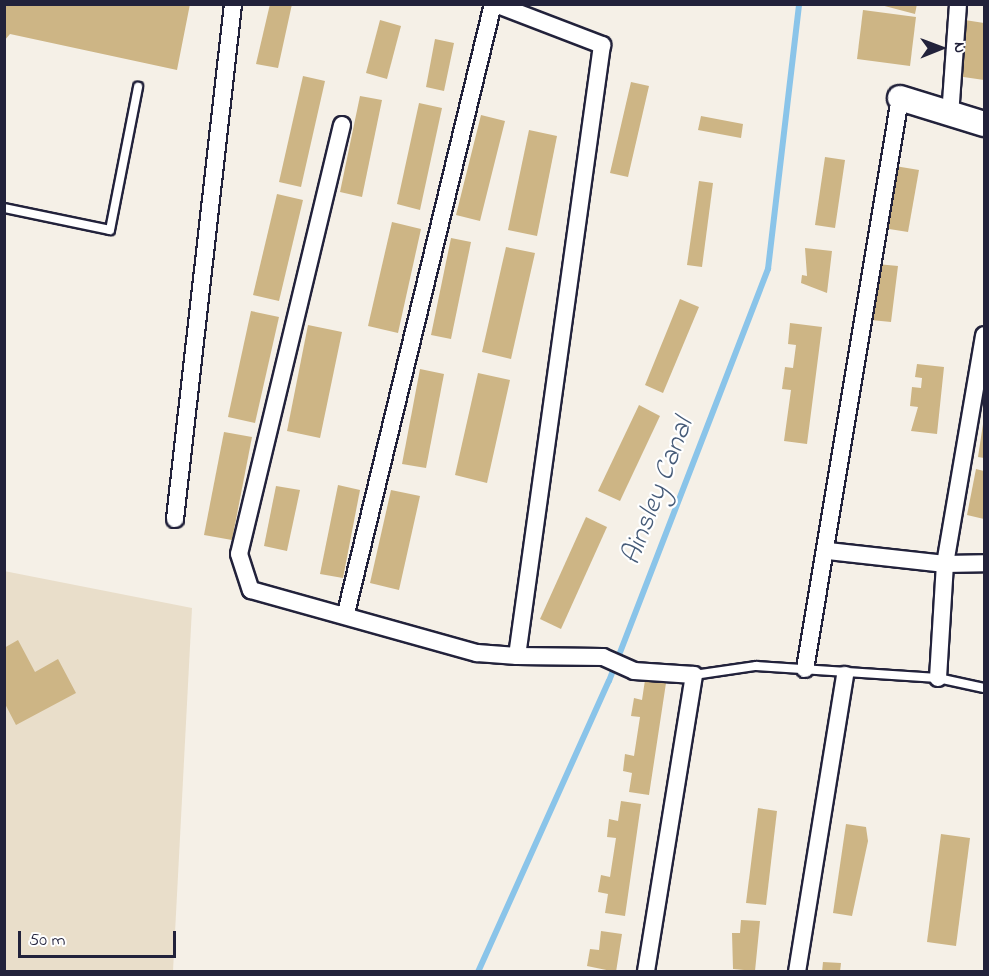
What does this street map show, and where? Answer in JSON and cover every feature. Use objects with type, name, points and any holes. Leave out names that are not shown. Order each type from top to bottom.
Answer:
[{"type":"street","points":[[175,519],[233,4]]},
{"type":"street","points":[[346,613],[494,4],[595,39],[602,45],[603,61],[517,656]]},
{"type":"street","points":[[950,116],[958,4]]},
{"type":"street","points":[[806,669],[828,550],[900,98],[950,116],[984,124]]},
{"type":"street","points":[[342,125],[239,554],[251,590],[346,613],[477,653],[603,657],[634,671],[694,675],[646,972]]},
{"type":"street","points":[[938,678],[945,564],[984,335]]},
{"type":"street","points":[[828,550],[945,564],[984,563]]},
{"type":"street","points":[[797,972],[845,675]]},
{"type":"lane","points":[[4,208],[110,230],[138,87]]},
{"type":"lane","points":[[694,675],[727,666],[806,669],[845,675],[938,678],[984,688]]},
{"type":"shaded area","points":[[4,571],[192,608],[173,971],[5,971]]},
{"type":"building","points":[[4,4],[190,4],[177,70],[10,34],[4,41]]},
{"type":"building","points":[[270,4],[292,4],[278,68],[256,64]]},
{"type":"building","points":[[877,4],[917,4],[915,14]]},
{"type":"building","points":[[863,10],[916,17],[910,66],[857,59]]},
{"type":"building","points":[[952,18],[984,23],[984,80],[943,74]]},
{"type":"building","points":[[380,20],[401,26],[387,79],[366,73]]},
{"type":"building","points":[[435,39],[454,43],[444,91],[426,87]]},
{"type":"building","points":[[303,76],[325,81],[301,187],[279,182]]},
{"type":"building","points":[[631,82],[649,86],[628,177],[610,173]]},
{"type":"building","points":[[360,96],[382,100],[362,197],[340,192]]},
{"type":"building","points":[[419,103],[442,108],[420,210],[397,204]]},
{"type":"building","points":[[481,115],[505,121],[480,221],[456,215]]},
{"type":"building","points":[[701,116],[743,124],[741,138],[698,130]]},
{"type":"building","points":[[529,130],[557,136],[537,236],[508,230]]},
{"type":"building","points":[[825,157],[845,160],[835,228],[815,225]]},
{"type":"building","points":[[895,166],[919,170],[908,232],[883,228]]},
{"type":"building","points":[[699,181],[713,183],[702,267],[687,265]]},
{"type":"building","points":[[277,194],[303,200],[279,301],[253,295]]},
{"type":"building","points":[[392,222],[421,229],[398,333],[368,326]]},
{"type":"building","points":[[451,238],[471,242],[451,339],[431,335]]},
{"type":"building","points":[[506,247],[535,253],[511,359],[482,352]]},
{"type":"building","points":[[805,248],[832,251],[827,293],[801,283],[802,275],[807,276]]},
{"type":"building","points":[[877,264],[898,266],[891,322],[871,320]]},
{"type":"building","points":[[680,299],[699,307],[663,393],[645,385]]},
{"type":"building","points":[[251,311],[279,317],[255,423],[228,417]]},
{"type":"building","points":[[790,323],[822,327],[807,444],[784,441],[791,390],[782,389],[785,367],[793,368],[796,345],[788,344]]},
{"type":"building","points":[[308,325],[342,332],[320,438],[287,431]]},
{"type":"building","points":[[917,364],[944,367],[937,434],[911,431],[918,407],[910,406],[912,387],[921,388],[922,378],[915,377]]},
{"type":"building","points":[[420,369],[444,374],[426,468],[402,464]]},
{"type":"building","points":[[478,373],[510,380],[487,483],[455,475]]},
{"type":"building","points":[[639,405],[660,416],[620,501],[598,491]]},
{"type":"building","points":[[984,424],[984,458],[978,457]]},
{"type":"building","points":[[224,432],[252,437],[232,540],[204,535]]},
{"type":"building","points":[[976,469],[984,471],[984,519],[967,515]]},
{"type":"building","points":[[338,485],[360,490],[343,578],[320,574]]},
{"type":"building","points":[[276,486],[300,490],[287,551],[264,546]]},
{"type":"building","points":[[391,490],[420,496],[399,590],[370,583]]},
{"type":"building","points":[[586,517],[607,527],[561,629],[540,619]]},
{"type":"building","points":[[18,640],[35,672],[58,659],[76,693],[16,725],[4,702],[4,648]]},
{"type":"building","points":[[645,680],[666,683],[649,795],[629,792],[632,773],[623,771],[625,754],[634,756],[640,717],[631,716],[634,698],[642,700]]},
{"type":"building","points":[[621,801],[641,804],[625,916],[605,913],[608,894],[598,892],[601,875],[610,877],[616,838],[607,837],[609,819],[618,821]]},
{"type":"building","points":[[758,808],[777,811],[766,905],[746,903]]},
{"type":"building","points":[[846,824],[866,827],[868,841],[852,916],[833,913]]},
{"type":"building","points":[[941,834],[970,838],[956,946],[927,942]]},
{"type":"building","points":[[741,920],[760,921],[755,971],[733,969],[732,933],[740,933]]},
{"type":"building","points":[[601,931],[622,934],[616,972],[587,966],[590,949],[599,950]]},
{"type":"building","points":[[823,962],[841,963],[840,972],[822,972]]},
{"type":"waterway","name":"Ainsley Canal","points":[[478,972],[609,681],[768,269],[799,4]]}]
